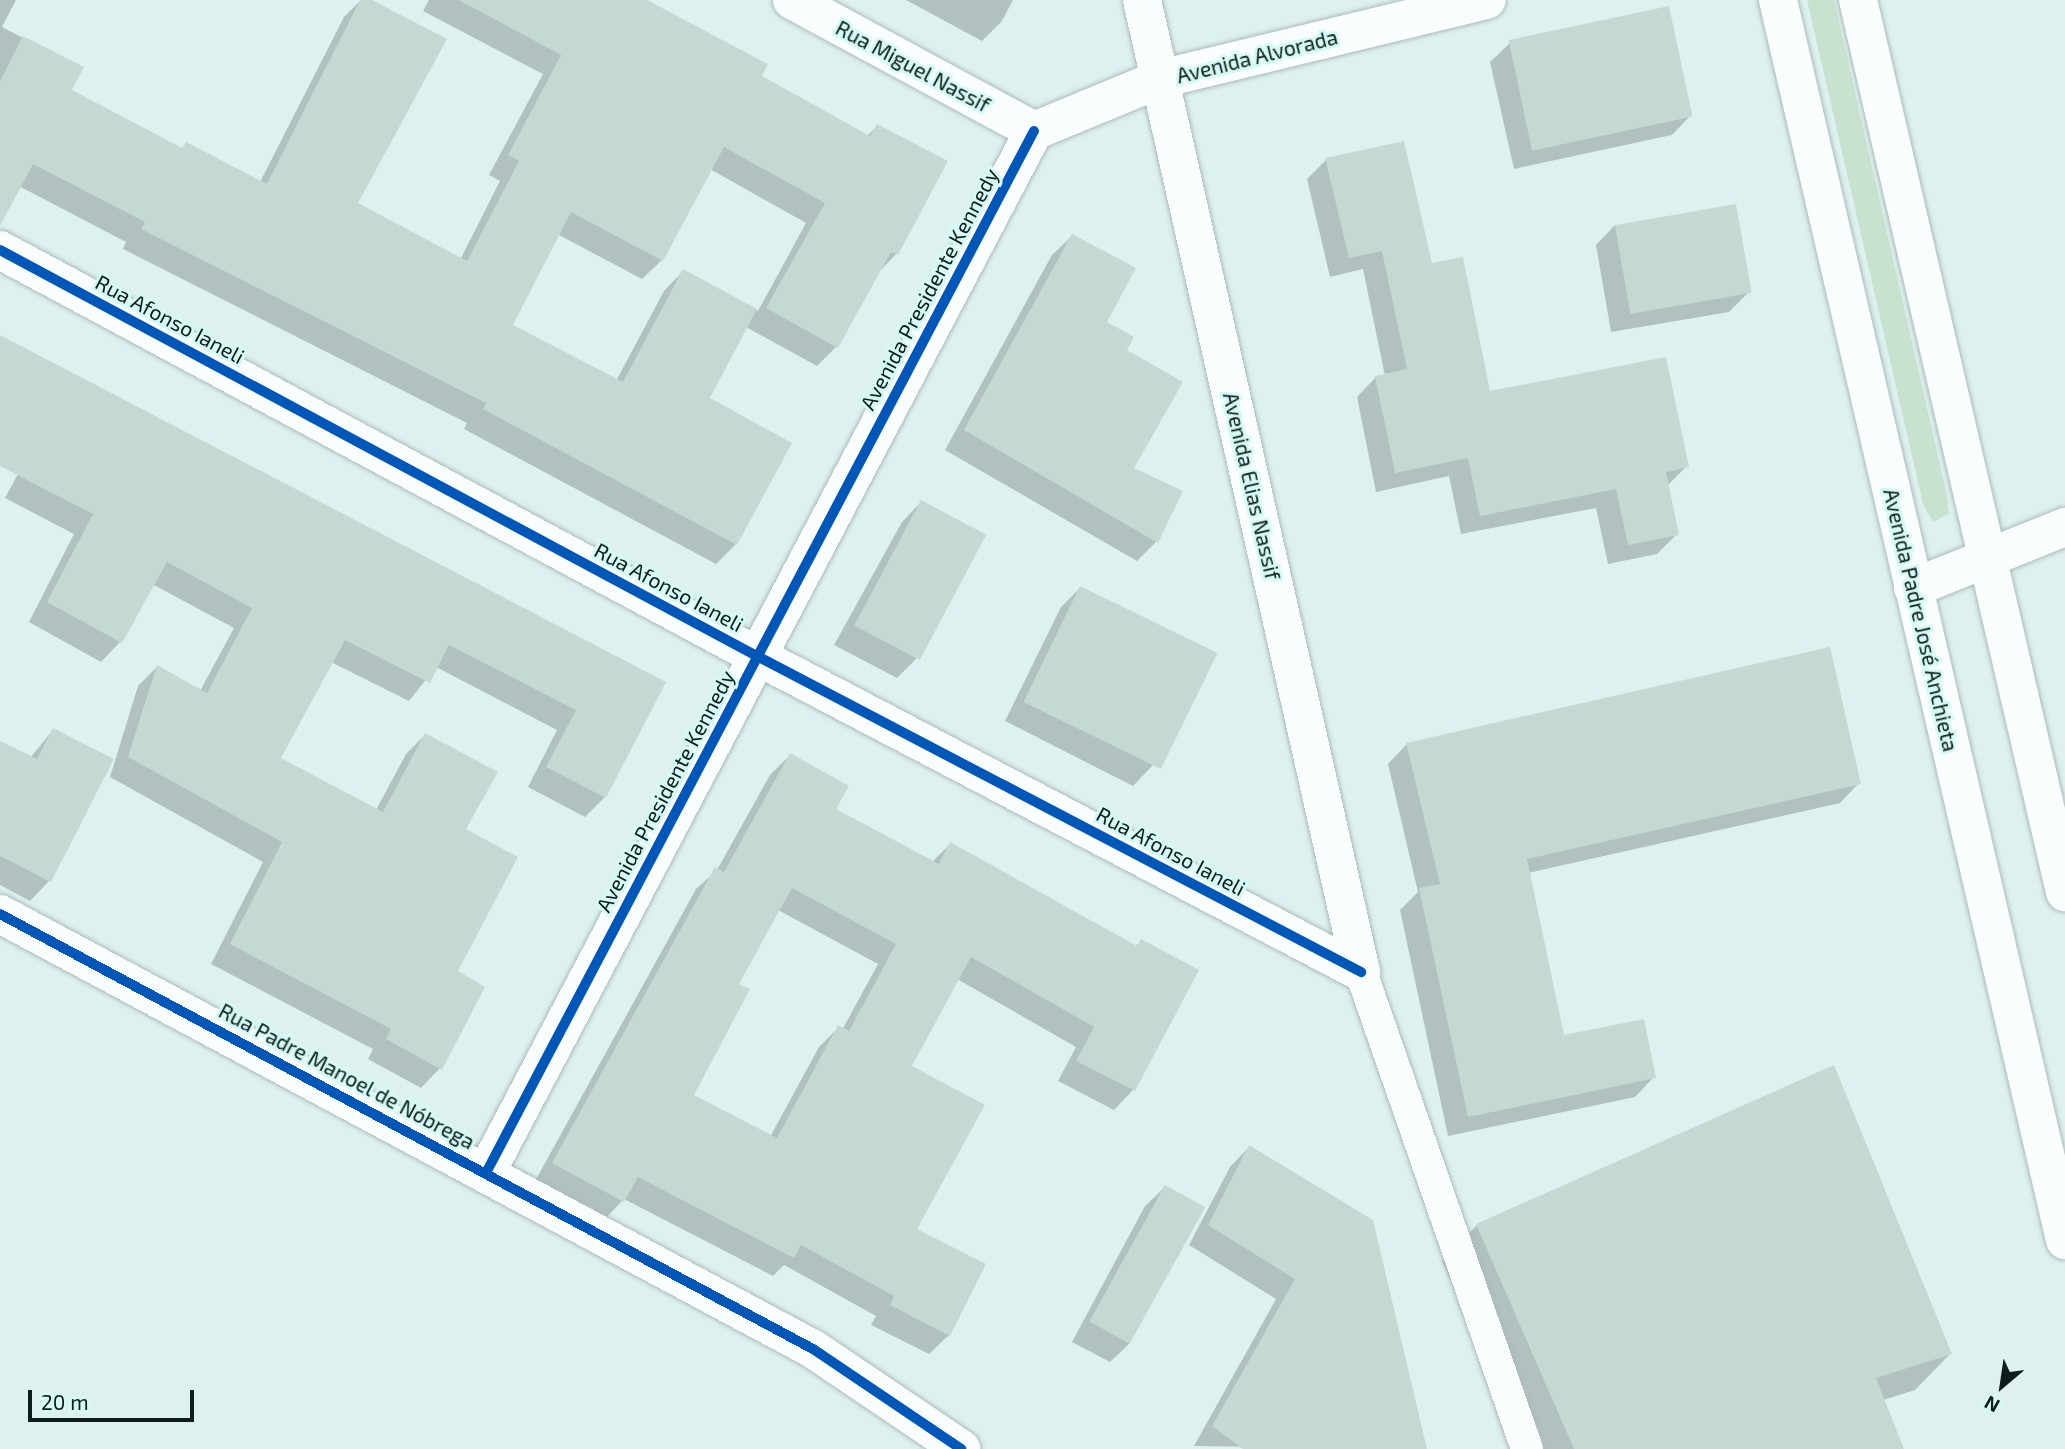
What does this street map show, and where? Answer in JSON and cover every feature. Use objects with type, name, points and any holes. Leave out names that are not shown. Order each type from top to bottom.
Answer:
[{"type":"street","name":"Rua Miguel Nassif","points":[[792,0],[1034,131]]},
{"type":"street","name":"Avenida Elias Nassif","points":[[1142,0],[1361,972]]},
{"type":"street","name":"Avenida Alvorada","points":[[1034,131],[1160,79],[1487,0]]},
{"type":"street","name":"Avenida Padre José Anchieta","points":[[1778,0],[2065,1240]]},
{"type":"street","points":[[1858,0],[2065,892]]},
{"type":"street","name":"Avenida Presidente Kennedy","points":[[487,1171],[1034,131]]},
{"type":"street","name":"Rua Afonso Ianeli","points":[[0,250],[757,656],[1361,972]]},
{"type":"street","points":[[1913,588],[2065,527]]},
{"type":"street","name":"Rua Padre Manoel de Nóbrega","points":[[0,914],[487,1171],[813,1349],[961,1449]]},
{"type":"lane","points":[[1361,972],[1527,1449]]},
{"type":"green space","points":[[1807,0],[1834,0],[1947,496],[1949,514],[1933,522],[1923,504]]},
{"type":"building","points":[[360,0],[372,0],[447,39],[358,203],[467,261],[519,161],[508,155],[561,55],[459,0],[647,0],[768,64],[762,76],[870,136],[877,124],[948,161],[898,255],[891,252],[838,348],[766,308],[825,203],[724,147],[663,261],[571,212],[513,325],[623,382],[683,269],[757,309],[710,398],[792,443],[737,545],[483,409],[486,403],[141,229],[145,222],[33,164],[0,226],[0,81],[23,36],[84,67],[72,90],[182,148],[186,142],[267,184]]},
{"type":"building","points":[[1669,6],[1692,117],[1532,151],[1509,40]]},
{"type":"building","points":[[1404,141],[1432,263],[1463,257],[1490,391],[1666,357],[1689,467],[1666,472],[1679,535],[1628,545],[1616,489],[1480,516],[1468,458],[1395,473],[1375,376],[1407,369],[1382,251],[1349,258],[1325,158]]},
{"type":"building","points":[[1736,204],[1752,293],[1630,314],[1615,225]]},
{"type":"building","points":[[1072,234],[1136,268],[1107,322],[1134,337],[1127,350],[1183,382],[1134,468],[1183,491],[1158,543],[964,430]]},
{"type":"building","points":[[0,335],[666,682],[606,798],[546,767],[576,710],[449,645],[430,683],[345,640],[281,758],[383,812],[425,733],[498,772],[466,829],[518,857],[458,971],[485,987],[442,1070],[386,1039],[391,1029],[230,944],[282,842],[128,757],[157,665],[207,693],[252,608],[167,562],[122,643],[47,602],[93,514],[0,466]]},
{"type":"building","points":[[921,500],[986,535],[920,660],[854,625]]},
{"type":"building","points":[[1080,586],[1218,653],[1161,769],[1023,702]]},
{"type":"building","points":[[1830,647],[1861,784],[1527,859],[1564,1035],[1644,1019],[1656,1078],[1468,1117],[1419,888],[1440,884],[1406,743]]},
{"type":"building","points":[[53,728],[114,759],[51,882],[0,856],[0,741],[37,759]]},
{"type":"building","points":[[790,753],[849,786],[836,809],[939,864],[950,842],[1137,946],[1141,939],[1199,970],[1135,1091],[1076,1061],[1094,1027],[971,957],[912,1066],[985,1105],[917,1229],[986,1264],[950,1336],[890,1305],[894,1296],[801,1245],[794,1258],[638,1177],[624,1202],[552,1163],[715,867],[724,872]],"holes":[[[792,888],[896,944],[849,1031],[838,1025],[777,1138],[694,1095],[750,989],[739,984]]]},
{"type":"building","points":[[1834,1065],[1952,1354],[1876,1378],[1904,1449],[1574,1449],[1476,1224]]},
{"type":"building","points":[[1249,1145],[1373,1220],[1427,1449],[1243,1449],[1212,1426],[1295,1279],[1208,1225]]},
{"type":"building","points":[[1165,1185],[1205,1207],[1130,1344],[1089,1321]]},
{"type":"cycle path","points":[[487,1171],[1034,131]]},
{"type":"cycle path","points":[[0,250],[757,656],[1361,972]]},
{"type":"cycle path","points":[[0,914],[813,1349],[961,1449]]}]
